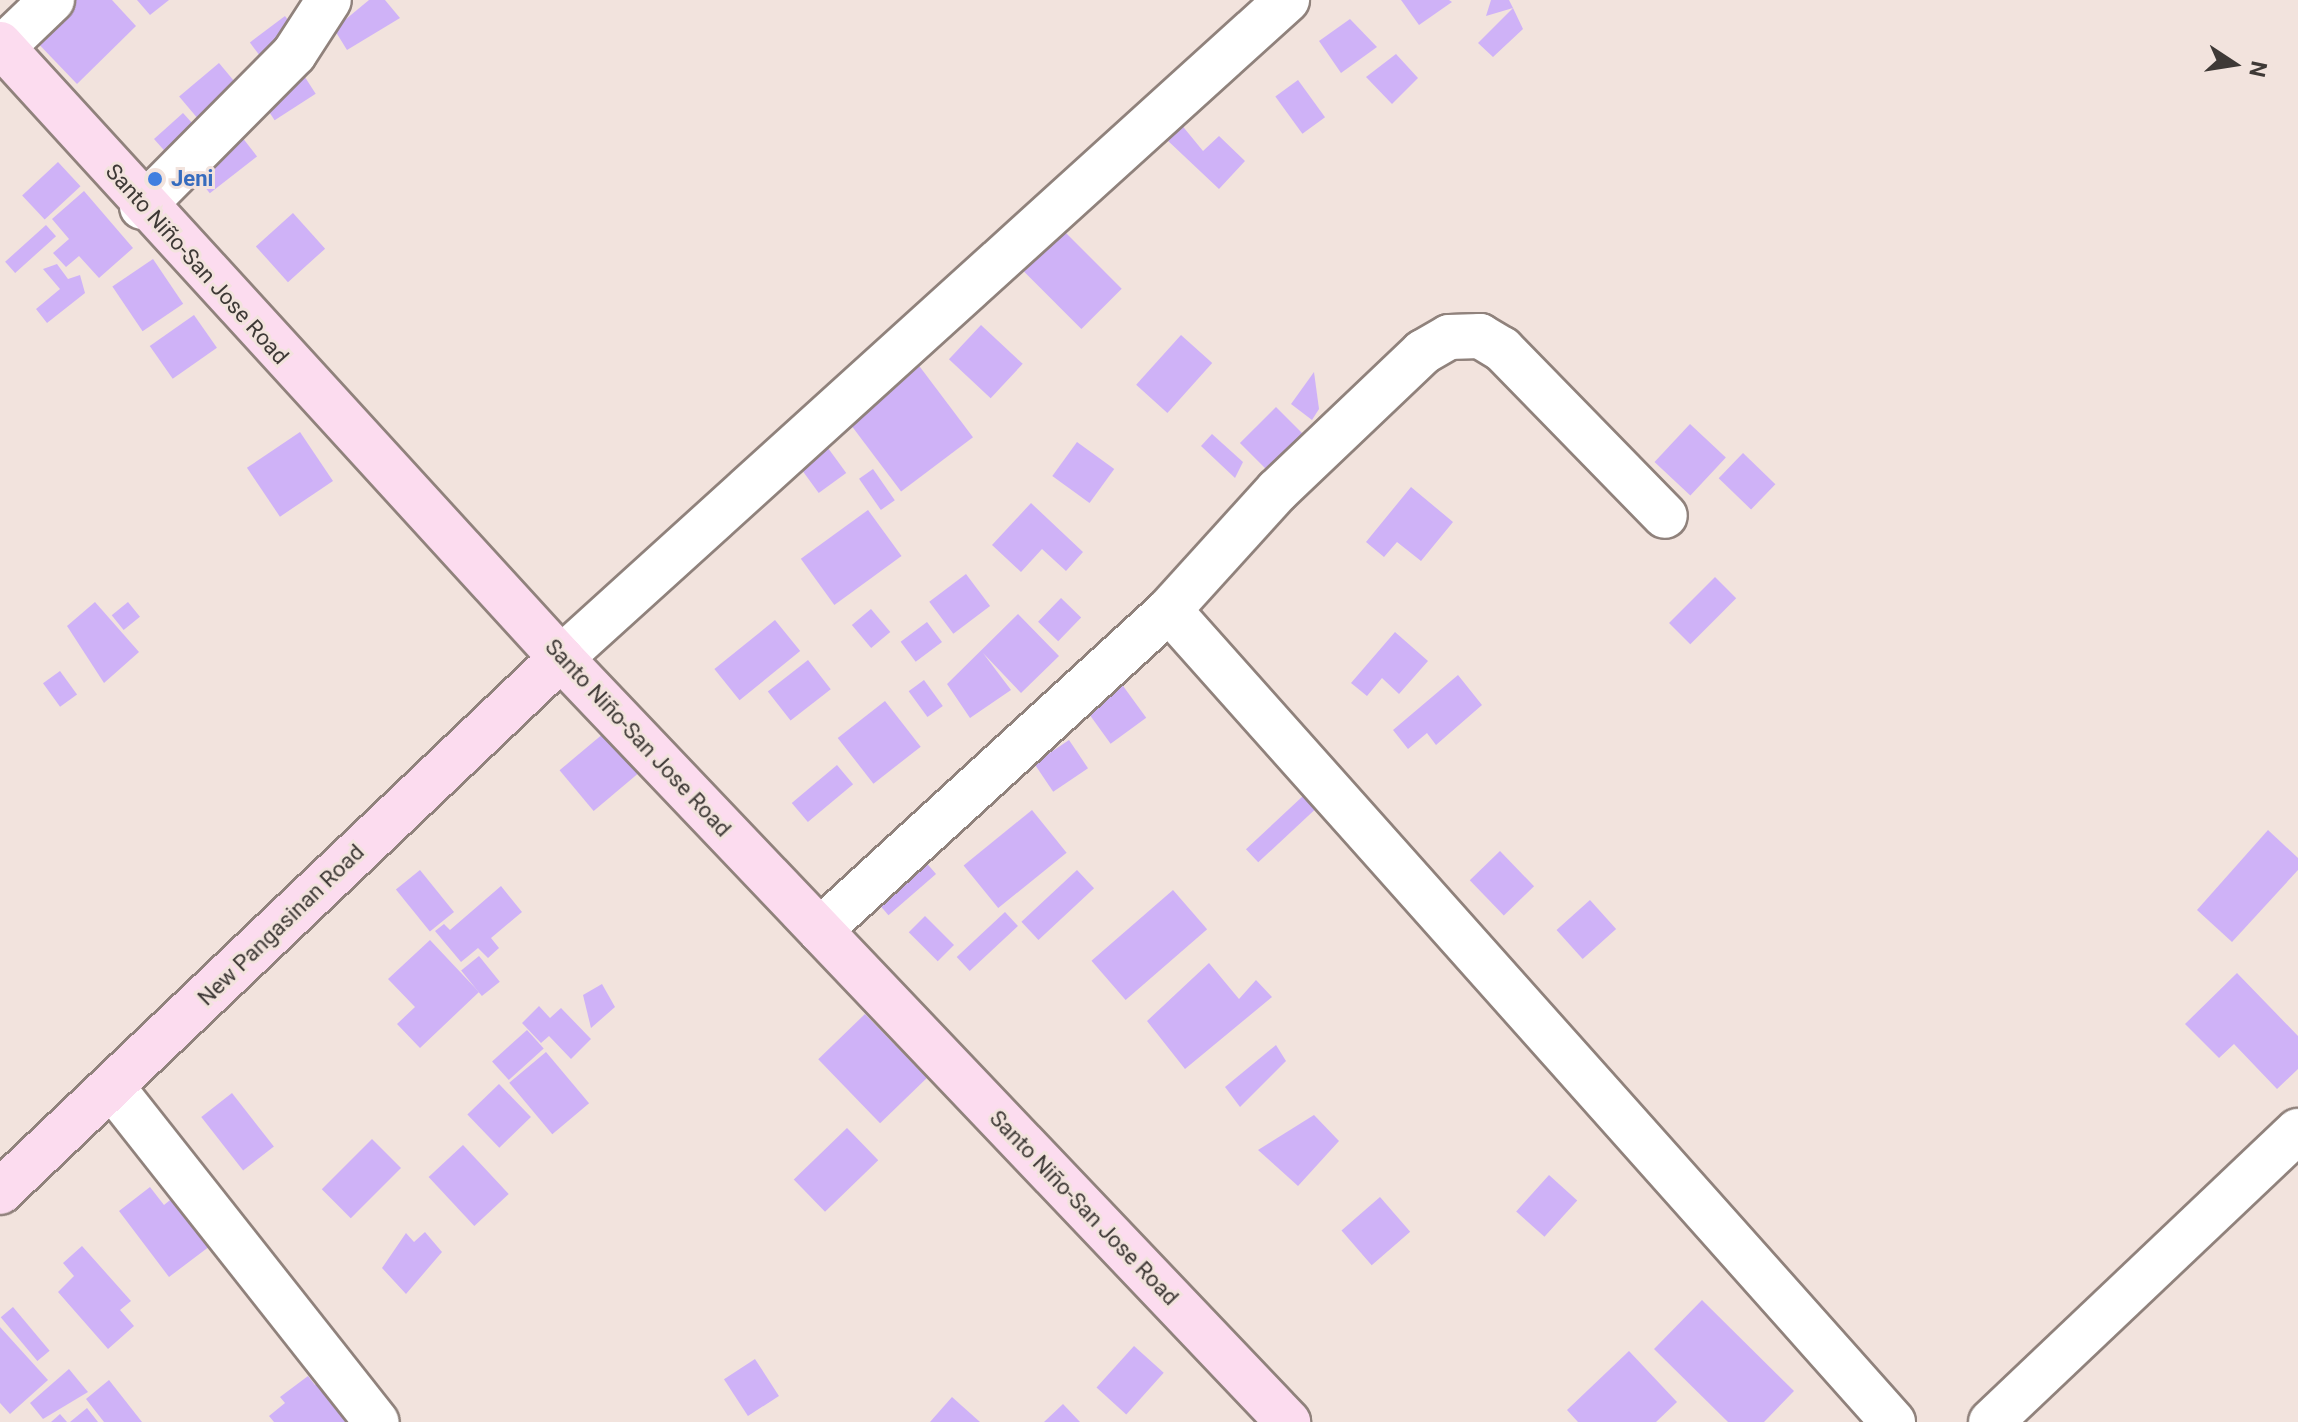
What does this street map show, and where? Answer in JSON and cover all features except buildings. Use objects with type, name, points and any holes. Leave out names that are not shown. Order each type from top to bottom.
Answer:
[{"type":"main road","name":"Santo Niño-San Jose Road","points":[[1,45],[142,207],[561,658],[1288,1422]]},
{"type":"main road","name":"New Pangasinan Road","points":[[0,1192],[561,658]]},
{"type":"street","points":[[1,45],[52,0]]},
{"type":"street","points":[[142,207],[294,54],[329,0]]},
{"type":"street","points":[[561,658],[1287,0]]},
{"type":"street","points":[[820,930],[1169,610],[1277,491],[1423,352],[1449,337],[1480,336],[1502,349],[1665,516]]},
{"type":"street","points":[[1169,610],[1893,1422]]},
{"type":"street","points":[[112,1087],[377,1422]]},
{"type":"street","points":[[1991,1422],[2298,1131]]},
{"type":"place","name":"Jeni","points":[[155,179]]}]
